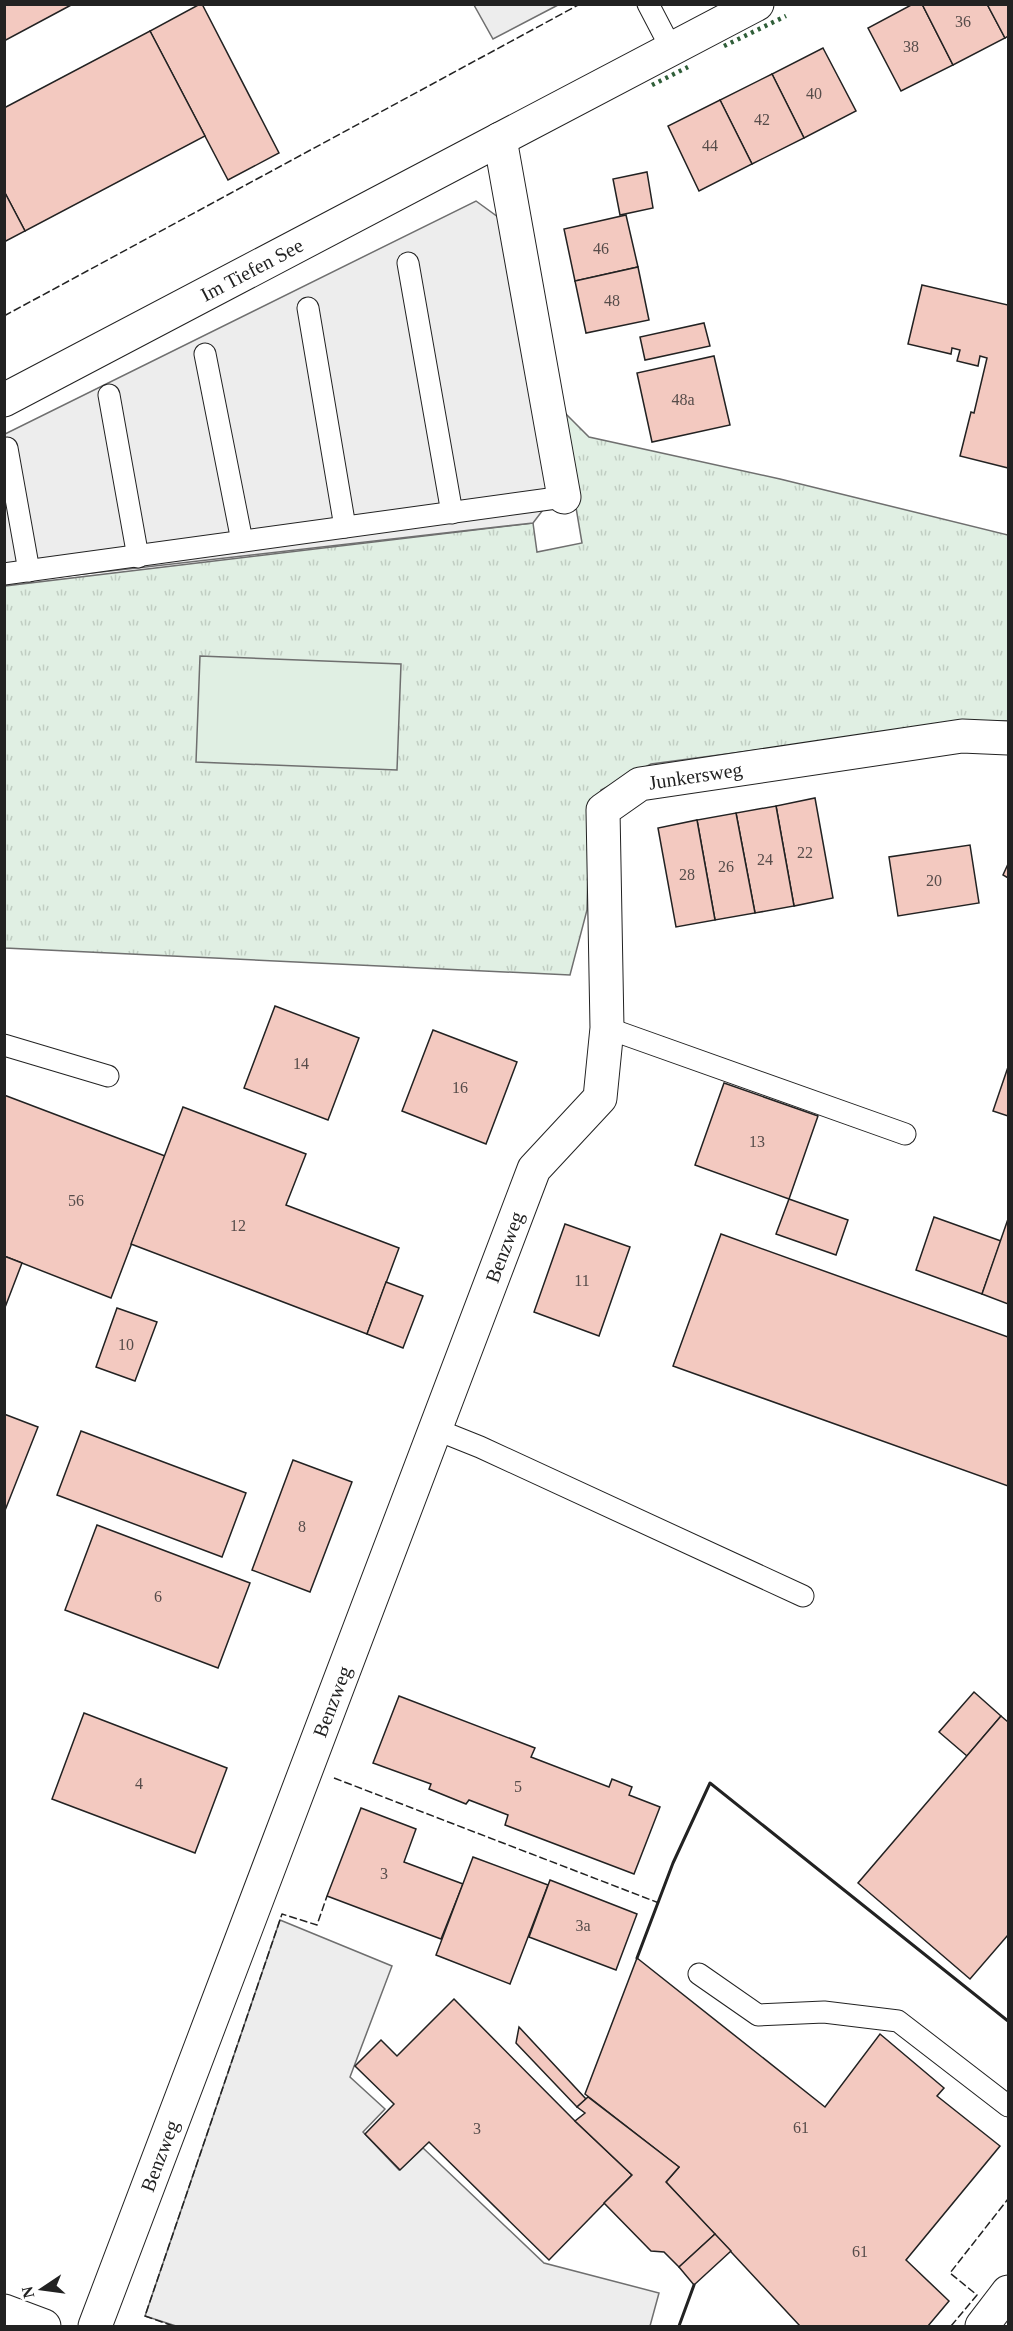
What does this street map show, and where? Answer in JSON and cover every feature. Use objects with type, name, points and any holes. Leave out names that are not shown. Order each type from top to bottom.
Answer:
[{"type":"street","name":"Im Tiefen See","points":[[4,400],[758,4]]},
{"type":"street","points":[[500,139],[564,497]]},
{"type":"street","name":"Junkersweg","points":[[600,1098],[607,1028],[603,810],[640,784],[962,736],[1008,738]]},
{"type":"street","name":"Benzweg","points":[[95,2326],[534,1169],[600,1098]]},
{"type":"street","points":[[982,2326],[1008,2292]]},
{"type":"street","points":[[4,2312],[44,2326]]},
{"type":"lane","points":[[648,4],[672,50]]},
{"type":"lane","points":[[408,263],[452,513]]},
{"type":"lane","points":[[308,308],[345,527]]},
{"type":"lane","points":[[205,354],[242,541]]},
{"type":"lane","points":[[109,395],[138,557]]},
{"type":"lane","points":[[7,448],[29,571]]},
{"type":"lane","points":[[4,574],[564,497]]},
{"type":"lane","points":[[607,1028],[905,1134]]},
{"type":"lane","points":[[4,1045],[108,1077]]},
{"type":"lane","points":[[435,1429],[480,1447],[803,1596]]},
{"type":"lane","points":[[699,1974],[758,2015],[824,2012],[898,2021],[1008,2106]]},
{"type":"green space","points":[[559,407],[589,437],[780,479],[1008,535],[1008,721],[977,721],[651,764],[601,790],[589,826],[587,910],[570,975],[5,948],[5,586],[533,523],[537,552],[582,543]]},
{"type":"green space","points":[[200,656],[401,664],[397,770],[196,762]]},
{"type":"shaded area","points":[[474,5],[558,5],[493,39]]},
{"type":"shaded area","points":[[476,201],[502,220],[552,498],[533,523],[5,583],[5,434]]},
{"type":"shaded area","points":[[280,1920],[392,1966],[350,2077],[385,2109],[363,2132],[399,2170],[423,2148],[544,2263],[659,2293],[650,2326],[176,2326],[145,2316]]},
{"type":"building","points":[[4,4],[73,4],[4,41]]},
{"type":"building","points":[[200,4],[279,153],[228,180],[150,31]]},
{"type":"building","points":[[913,4],[922,4],[953,65],[901,91],[868,28]]},
{"type":"building","points":[[922,4],[987,4],[1005,38],[953,65]]},
{"type":"building","points":[[987,4],[1008,4],[1008,36],[1005,38]]},
{"type":"building","points":[[150,31],[205,136],[25,231],[4,191],[4,108]]},
{"type":"building","points":[[823,48],[856,111],[804,138],[772,74]]},
{"type":"building","points":[[772,74],[804,138],[752,164],[720,100]]},
{"type":"building","points":[[720,100],[752,164],[699,191],[668,126]]},
{"type":"building","points":[[647,172],[653,208],[620,215],[613,179]]},
{"type":"building","points":[[4,191],[25,231],[4,242]]},
{"type":"building","points":[[626,215],[638,267],[575,281],[564,229]]},
{"type":"building","points":[[638,267],[649,320],[586,333],[575,281]]},
{"type":"building","points":[[922,285],[1008,305],[1008,468],[960,456],[971,412],[974,413],[987,358],[980,356],[978,366],[957,361],[960,350],[952,348],[951,354],[908,344]]},
{"type":"building","points":[[704,323],[710,346],[645,360],[640,337]]},
{"type":"building","points":[[714,356],[730,425],[652,442],[637,373]]},
{"type":"building","points":[[815,798],[833,898],[794,906],[776,806]]},
{"type":"building","points":[[776,806],[794,906],[755,913],[736,813]]},
{"type":"building","points":[[736,813],[755,913],[715,920],[697,820]]},
{"type":"building","points":[[697,820],[715,920],[676,927],[658,828]]},
{"type":"building","points":[[970,845],[979,903],[898,916],[889,857]]},
{"type":"building","points":[[1008,864],[1008,878],[1003,875]]},
{"type":"building","points":[[275,1006],[359,1038],[328,1120],[244,1088]]},
{"type":"building","points":[[433,1030],[517,1062],[486,1144],[402,1111]]},
{"type":"building","points":[[1008,1067],[1008,1116],[993,1111]]},
{"type":"building","points":[[724,1083],[818,1116],[789,1199],[695,1165]]},
{"type":"building","points":[[4,1095],[165,1156],[111,1298],[4,1256]]},
{"type":"building","points":[[183,1107],[306,1154],[286,1205],[399,1248],[367,1334],[131,1244]]},
{"type":"building","points":[[789,1199],[848,1220],[836,1255],[776,1234]]},
{"type":"building","points":[[934,1217],[1001,1241],[982,1294],[916,1270]]},
{"type":"building","points":[[1008,1219],[1008,1304],[982,1294]]},
{"type":"building","points":[[565,1224],[630,1247],[599,1336],[534,1312]]},
{"type":"building","points":[[721,1234],[1008,1337],[1008,1486],[673,1366]]},
{"type":"building","points":[[4,1256],[22,1263],[4,1310]]},
{"type":"building","points":[[386,1282],[423,1296],[403,1348],[367,1334]]},
{"type":"building","points":[[117,1308],[157,1322],[135,1381],[96,1367]]},
{"type":"building","points":[[4,1414],[38,1427],[4,1513]]},
{"type":"building","points":[[81,1431],[246,1493],[222,1557],[57,1495]]},
{"type":"building","points":[[293,1460],[352,1482],[310,1592],[252,1570]]},
{"type":"building","points":[[97,1525],[250,1583],[218,1668],[65,1610]]},
{"type":"building","points":[[974,1692],[1001,1716],[967,1756],[939,1732]]},
{"type":"building","points":[[399,1696],[535,1748],[531,1757],[609,1787],[612,1779],[632,1787],[629,1795],[660,1807],[634,1874],[505,1825],[508,1815],[469,1800],[466,1804],[429,1789],[431,1784],[373,1763]]},
{"type":"building","points":[[84,1713],[227,1768],[195,1853],[52,1799]]},
{"type":"building","points":[[1001,1716],[1008,1722],[1008,1935],[970,1979],[858,1883]]},
{"type":"building","points":[[361,1808],[416,1829],[404,1862],[463,1884],[441,1939],[327,1896]]},
{"type":"building","points":[[473,1857],[548,1885],[510,1984],[436,1955]]},
{"type":"building","points":[[550,1880],[637,1914],[616,1970],[529,1937]]},
{"type":"building","points":[[637,1958],[825,2107],[880,2034],[944,2088],[937,2096],[1000,2146],[906,2260],[949,2301],[928,2326],[800,2326],[666,2182],[679,2167],[585,2094]]},
{"type":"building","points":[[454,1999],[632,2175],[549,2260],[429,2142],[400,2170],[365,2134],[394,2104],[355,2066],[381,2040],[397,2056]]},
{"type":"building","points":[[519,2027],[586,2099],[577,2107],[516,2043]]},
{"type":"building","points":[[588,2097],[679,2167],[666,2182],[715,2234],[679,2267],[664,2252],[651,2251],[604,2203],[632,2175],[575,2121],[585,2113],[577,2107]]},
{"type":"building","points":[[715,2234],[731,2251],[694,2285],[679,2267]]},
{"type":"hedge","points":[[724,46],[786,16]]},
{"type":"hedge","points":[[652,85],[688,67]]},
{"type":"fence","points":[[4,316],[580,4]]},
{"type":"fence","points":[[334,1778],[659,1903]]},
{"type":"fence","points":[[173,2326],[145,2316],[282,1914],[317,1925],[327,1896]]},
{"type":"fence","points":[[951,2326],[977,2295],[950,2273],[1008,2199]]},
{"type":"wall","points":[[637,1958],[673,1863],[710,1783],[1008,2021]]},
{"type":"wall","points":[[679,2326],[694,2285]]}]
